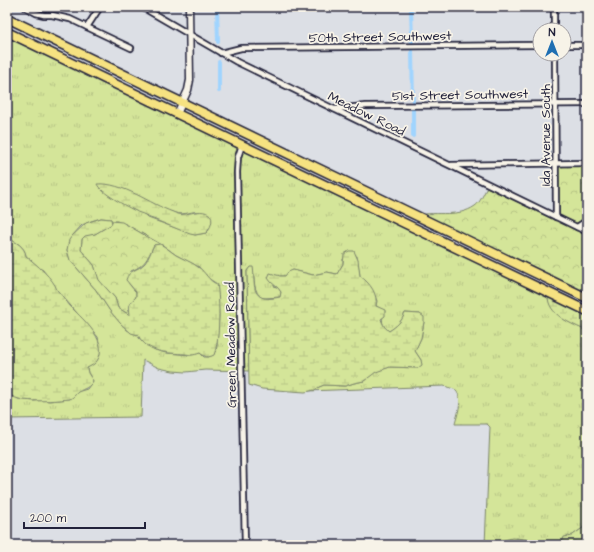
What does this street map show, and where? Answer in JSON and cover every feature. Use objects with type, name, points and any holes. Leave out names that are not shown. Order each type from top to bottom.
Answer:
[{"type":"highway","points":[[7,18],[587,298]]},
{"type":"highway","points":[[7,24],[25,33],[39,34]]},
{"type":"highway","points":[[7,32],[587,311]]},
{"type":"street","points":[[25,7],[40,14],[70,19],[131,48]]},
{"type":"street","points":[[87,27],[100,7]]},
{"type":"street","name":"Meadow Road","points":[[142,7],[237,62],[587,232]]},
{"type":"street","points":[[177,114],[188,90],[190,80],[189,7]]},
{"type":"street","points":[[554,7],[554,22]]},
{"type":"street","name":"50th Street Southwest","points":[[221,53],[241,48],[532,45]]},
{"type":"street","points":[[572,45],[587,45]]},
{"type":"street","name":"Ida Avenue South","points":[[555,62],[556,217]]},
{"type":"street","name":"51st Street Southwest","points":[[334,109],[366,106],[587,104]]},
{"type":"street","name":"Green Meadow Road","points":[[242,145],[238,157],[237,172],[245,545]]},
{"type":"street","points":[[448,165],[587,163]]},
{"type":"street","points":[[577,227],[583,223],[587,223]]},
{"type":"green space","points":[[7,34],[548,295],[563,319],[587,331],[587,525],[561,545],[543,545],[537,542],[517,538],[485,545],[490,427],[487,424],[455,424],[460,401],[457,392],[454,389],[444,386],[307,391],[315,390],[324,385],[345,386],[364,381],[376,371],[390,367],[418,368],[421,360],[415,351],[421,338],[424,322],[420,314],[405,313],[401,321],[394,327],[389,331],[386,329],[382,322],[385,311],[376,306],[377,301],[373,291],[360,276],[357,256],[343,259],[343,264],[337,274],[327,272],[313,275],[293,270],[285,276],[280,276],[274,286],[279,288],[281,292],[280,297],[260,297],[257,293],[250,267],[247,271],[249,371],[173,371],[159,368],[143,360],[141,417],[7,419],[7,395],[14,396],[18,399],[49,401],[70,399],[77,392],[87,389],[93,381],[87,368],[98,359],[100,348],[98,337],[57,290],[43,270],[26,256],[20,245],[7,239]],"holes":[[[118,188],[175,213],[203,213],[211,218],[209,230],[206,233],[195,235],[148,218],[144,214],[134,210],[107,194]],[[101,218],[111,219],[111,221],[117,221],[127,225],[164,246],[176,255],[199,267],[208,278],[217,284],[219,315],[217,346],[216,351],[209,357],[204,357],[200,353],[191,355],[166,353],[155,350],[139,338],[138,335],[127,330],[110,311],[96,290],[70,260],[67,250],[72,236],[82,225]]]},
{"type":"green space","points":[[587,163],[587,296],[418,215],[455,213],[468,210],[479,203],[487,187],[556,221],[557,164]]},
{"type":"green space","points":[[97,184],[117,186],[178,214],[200,212],[209,214],[212,219],[210,227],[206,233],[195,235],[190,234],[138,212],[108,195]]},
{"type":"green space","points":[[101,218],[111,219],[112,224],[95,234],[85,236],[82,239],[81,250],[94,265],[99,280],[115,298],[118,308],[130,315],[130,305],[136,297],[136,292],[126,280],[127,276],[145,263],[154,245],[160,244],[193,264],[201,269],[211,281],[217,284],[219,320],[214,355],[208,357],[200,353],[191,355],[152,349],[142,341],[138,335],[131,333],[110,311],[96,290],[70,260],[67,250],[69,240],[72,236],[86,223]]},
{"type":"green space","points":[[111,221],[122,222],[160,244],[154,245],[148,258],[143,264],[131,271],[129,284],[136,292],[136,297],[129,305],[130,315],[118,308],[115,298],[98,280],[94,265],[81,250],[82,239],[85,235],[95,234],[111,224]]},
{"type":"green space","points":[[7,239],[20,245],[26,256],[49,277],[70,306],[95,333],[98,340],[100,354],[96,362],[87,368],[93,381],[88,387],[77,392],[72,398],[30,401],[7,395]]},
{"type":"green space","points":[[349,251],[354,251],[358,260],[360,276],[372,289],[376,297],[376,306],[385,310],[385,316],[381,319],[384,326],[389,331],[397,325],[405,313],[420,314],[424,317],[421,338],[415,351],[421,360],[422,365],[418,368],[390,367],[376,372],[364,381],[345,386],[324,385],[315,390],[305,392],[262,389],[249,385],[247,271],[250,267],[253,267],[255,290],[260,296],[264,298],[280,297],[280,290],[268,278],[270,273],[285,276],[288,272],[293,270],[313,275],[327,272],[337,274],[343,264],[344,254]]},
{"type":"green space","points":[[548,295],[587,314],[587,331],[568,322],[556,313],[549,302]]},
{"type":"green space","points":[[587,525],[587,545],[561,545],[564,537],[570,537]]},
{"type":"green space","points":[[512,538],[532,540],[543,545],[486,545]]},
{"type":"waterway","points":[[217,7],[218,42]]},
{"type":"waterway","points":[[411,7],[412,43]]},
{"type":"waterway","points":[[412,50],[413,103]]},
{"type":"waterway","points":[[219,62],[219,91]]},
{"type":"waterway","points":[[413,109],[413,136]]}]
